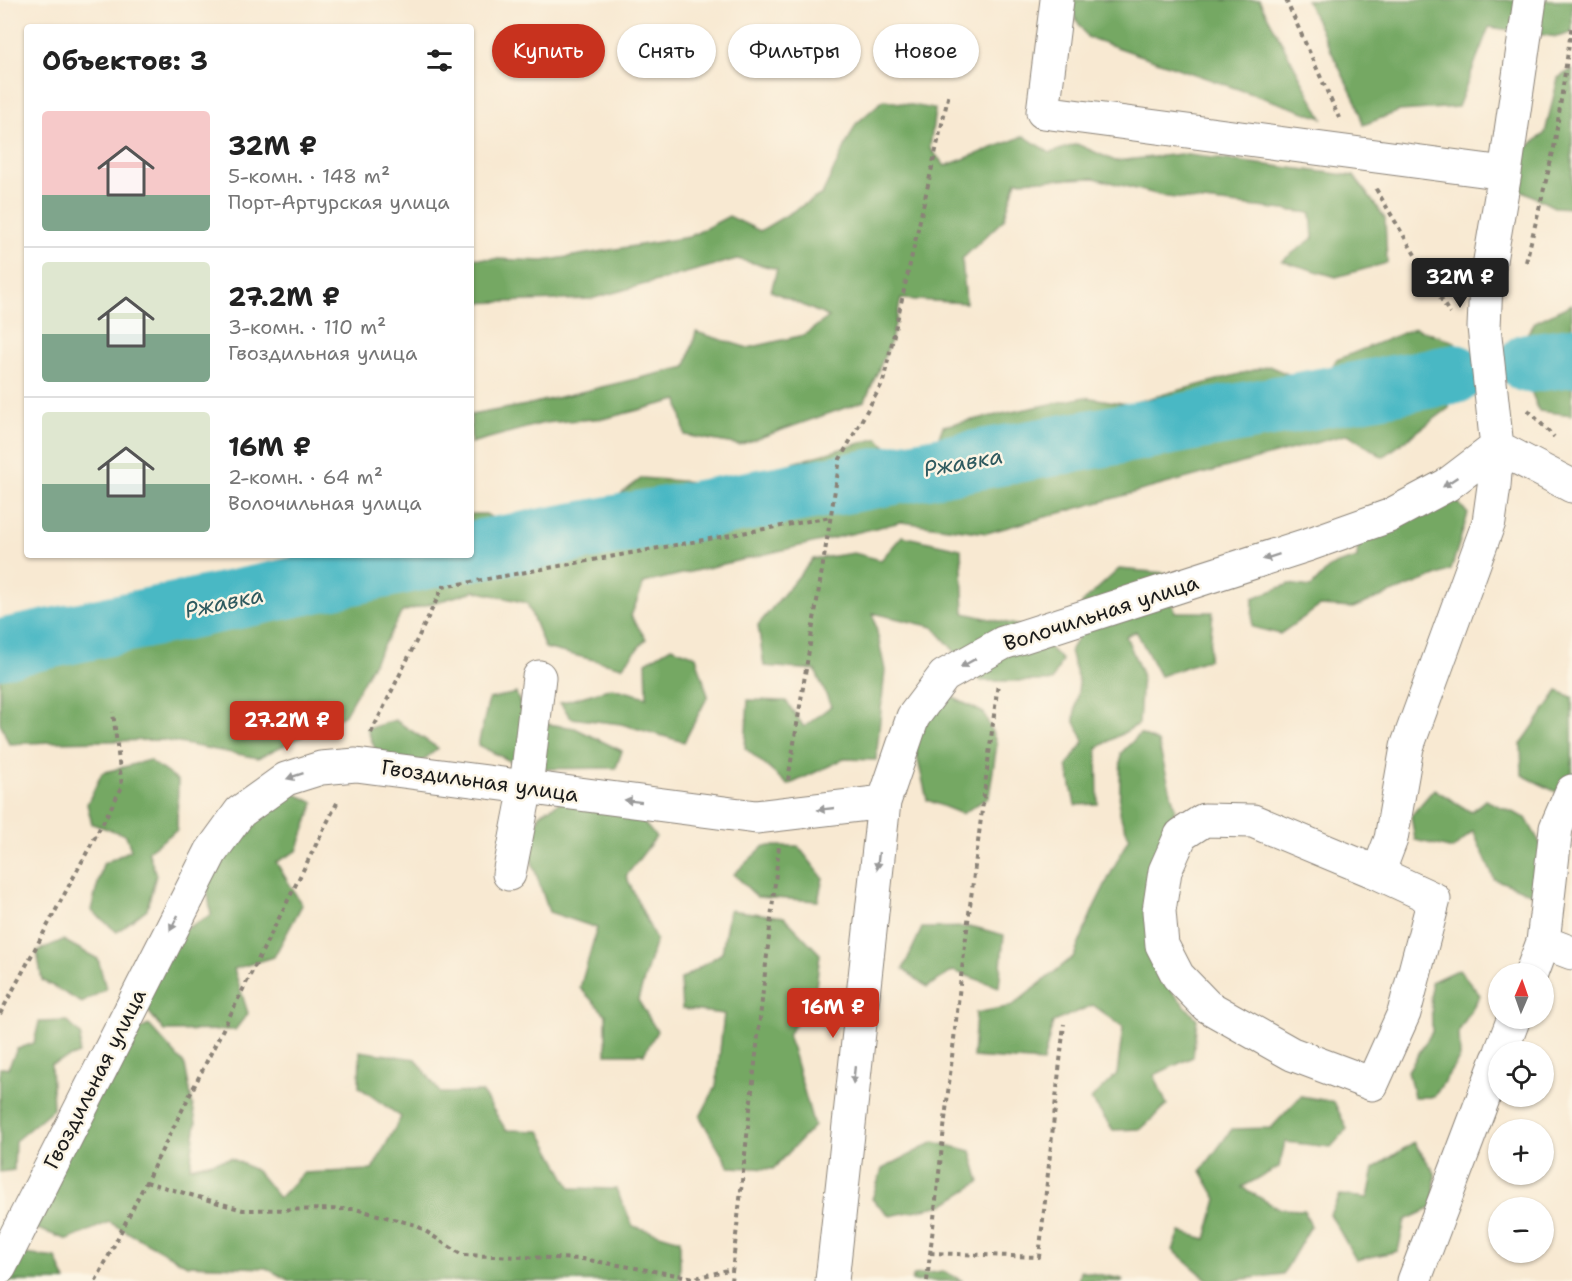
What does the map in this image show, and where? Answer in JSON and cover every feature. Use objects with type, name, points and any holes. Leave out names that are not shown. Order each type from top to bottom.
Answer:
[{"type":"street","points":[[1057,0],[1043,112],[1505,173]]},
{"type":"street","points":[[1378,873],[1391,839],[1407,747],[1489,522],[1497,447],[1484,327],[1486,284],[1530,0]]},
{"type":"street","points":[[1497,447],[1572,486]]},
{"type":"street","name":"Волочильная улица","points":[[832,1281],[884,802],[913,717],[944,676],[1003,643],[1310,544],[1389,516],[1447,485],[1497,447]]},
{"type":"street","points":[[509,874],[526,787],[538,677]]},
{"type":"street","name":"Гвоздильная улица","points":[[0,1267],[211,852],[240,812],[286,779],[321,768],[356,765],[756,817],[884,802]]},
{"type":"street","points":[[1542,963],[1558,947],[1556,828],[1572,791]]},
{"type":"street","points":[[1204,820],[1253,821],[1378,873],[1434,899],[1404,1013],[1372,1084],[1292,1054],[1207,1006],[1178,976],[1162,945],[1159,911],[1165,871],[1181,835],[1204,820]]},
{"type":"street","points":[[1414,1281],[1488,1085]]},
{"type":"path","points":[[1286,0],[1355,154],[1453,320]]},
{"type":"path","points":[[1524,269],[1554,148],[1572,24]]},
{"type":"path","points":[[730,1281],[783,814],[840,459],[883,382],[949,93]]},
{"type":"path","points":[[1524,405],[1559,442]]},
{"type":"path","points":[[927,1281],[962,973],[1000,672]]},
{"type":"path","points":[[0,1014],[122,787],[113,712]]},
{"type":"path","points":[[930,1253],[1040,1257],[1064,1024]]},
{"type":"path","points":[[146,1182],[243,1210],[355,1209],[416,1225],[462,1255],[582,1259],[695,1278],[732,1269]]},
{"type":"green space","points":[[1064,0],[1259,0],[1322,118],[1087,37]]},
{"type":"green space","points":[[1306,0],[1572,0],[1572,33],[1557,37],[1489,27],[1458,107],[1400,111],[1363,125],[1357,104]]},
{"type":"green space","points":[[1572,69],[1572,208],[1554,207],[1519,189],[1519,154],[1545,133],[1558,78]]},
{"type":"green space","points":[[883,100],[935,109],[930,148],[945,166],[1024,136],[1050,153],[1077,144],[1115,161],[1181,154],[1354,176],[1385,218],[1387,263],[1336,277],[1282,261],[1313,238],[1311,213],[1167,197],[1094,178],[1016,181],[1004,219],[962,259],[966,303],[901,299],[891,341],[865,401],[739,445],[685,435],[678,400],[607,418],[544,423],[474,442],[474,414],[526,405],[686,367],[696,332],[748,348],[804,335],[829,317],[771,291],[777,269],[737,259],[591,299],[474,303],[474,258],[543,261],[689,237],[729,216],[760,231],[822,194],[856,124]]},
{"type":"green space","points":[[1572,304],[1572,415],[1539,411],[1515,351],[1535,322]]},
{"type":"green space","points":[[1415,328],[1455,342],[1449,408],[1383,457],[1348,434],[987,533],[901,522],[644,583],[631,616],[646,639],[622,667],[545,648],[527,603],[475,591],[402,612],[344,716],[258,758],[163,740],[9,744],[0,722],[0,643],[96,623],[144,627],[208,598],[361,568],[373,558],[474,558],[474,514],[486,514],[514,532],[578,526],[642,478],[721,484],[878,438],[904,466],[930,462],[943,426],[1085,397],[1128,404],[1269,366],[1321,388],[1336,360]]},
{"type":"green space","points":[[1439,480],[1468,514],[1451,570],[1353,608],[1320,606],[1280,634],[1252,627],[1253,598],[1289,584],[1311,587],[1331,566],[1357,558],[1360,511]]},
{"type":"green space","points":[[902,536],[961,549],[964,613],[1029,628],[1062,660],[1052,681],[981,681],[933,627],[873,613],[885,670],[876,760],[844,759],[788,785],[745,748],[748,700],[786,701],[804,727],[831,706],[815,670],[764,666],[758,625],[813,559],[854,553],[881,560]]},
{"type":"green space","points":[[1119,569],[1165,573],[1175,612],[1213,612],[1209,659],[1160,676],[1136,631],[1126,636],[1142,674],[1139,724],[1097,748],[1098,804],[1075,805],[1067,766],[1084,741],[1074,720],[1079,683],[1070,651],[1084,626],[1082,603]]},
{"type":"green space","points":[[671,647],[696,656],[708,696],[684,742],[621,724],[571,718],[560,703],[612,688],[647,697],[646,662]]},
{"type":"green space","points":[[940,691],[984,713],[997,744],[989,797],[962,814],[927,800],[913,738]]},
{"type":"green space","points":[[1558,691],[1572,697],[1572,783],[1556,792],[1522,775],[1521,744]]},
{"type":"green space","points":[[516,693],[527,721],[575,728],[622,751],[616,768],[526,769],[478,745],[489,699]]},
{"type":"green space","points":[[395,720],[438,748],[421,762],[378,756],[367,729]]},
{"type":"green space","points":[[1140,734],[1158,742],[1175,808],[1148,912],[1158,976],[1197,1019],[1193,1057],[1154,1075],[1167,1105],[1141,1129],[1113,1130],[1091,1099],[1117,1074],[1123,1027],[1093,1005],[1053,1022],[1043,1062],[973,1057],[976,1013],[1012,1006],[1074,956],[1094,907],[1129,837],[1119,813],[1121,753]]},
{"type":"green space","points":[[149,760],[178,781],[177,830],[148,851],[156,875],[147,909],[117,932],[91,910],[103,864],[131,850],[126,835],[92,824],[87,804],[102,773]]},
{"type":"green space","points":[[1434,789],[1471,812],[1485,800],[1526,818],[1549,859],[1538,896],[1494,879],[1473,831],[1453,849],[1415,840],[1411,816]]},
{"type":"green space","points":[[288,790],[314,803],[297,851],[276,862],[302,905],[274,957],[234,969],[248,1013],[235,1030],[164,1031],[144,1006],[154,946],[211,915],[203,858]]},
{"type":"green space","points":[[565,799],[631,808],[656,837],[626,876],[656,940],[638,1000],[657,1031],[644,1054],[606,1054],[606,1015],[580,988],[597,928],[549,912],[528,850],[540,814]]},
{"type":"green space","points":[[764,846],[798,846],[823,878],[818,901],[757,897],[734,874]]},
{"type":"green space","points":[[729,910],[784,917],[820,954],[814,1003],[788,1034],[814,1126],[773,1169],[729,1167],[700,1117],[716,1086],[724,1014],[682,1009],[680,980],[722,953]]},
{"type":"green space","points":[[974,927],[1004,935],[999,987],[953,971],[927,987],[903,969],[922,928]]},
{"type":"green space","points":[[63,940],[98,959],[106,989],[82,1003],[42,980],[37,951]]},
{"type":"green space","points":[[1459,969],[1480,995],[1459,1031],[1460,1057],[1434,1097],[1414,1097],[1408,1071],[1432,1032],[1431,982]]},
{"type":"green space","points":[[67,1021],[81,1035],[79,1054],[51,1064],[53,1109],[15,1141],[14,1170],[0,1172],[0,1068],[8,1068],[17,1049],[34,1043],[39,1022]]},
{"type":"green space","points":[[149,1025],[185,1065],[196,1122],[190,1167],[231,1158],[257,1171],[279,1198],[303,1173],[372,1170],[401,1117],[359,1087],[360,1051],[416,1059],[440,1093],[482,1092],[506,1130],[540,1131],[571,1188],[616,1189],[633,1226],[680,1240],[680,1281],[290,1281],[266,1268],[187,1265],[109,1222],[68,1240],[29,1226],[125,1036]]},
{"type":"green space","points":[[1301,1096],[1334,1102],[1347,1129],[1331,1147],[1285,1142],[1279,1167],[1242,1187],[1279,1209],[1304,1210],[1311,1226],[1283,1274],[1209,1281],[1173,1250],[1180,1232],[1206,1239],[1217,1199],[1201,1171],[1232,1129],[1271,1128]]},
{"type":"green space","points":[[934,1142],[971,1151],[980,1182],[943,1205],[890,1216],[872,1199],[882,1169]]},
{"type":"green space","points":[[1414,1142],[1435,1173],[1434,1207],[1405,1220],[1398,1251],[1356,1260],[1330,1214],[1340,1195],[1368,1198],[1374,1168]]},
{"type":"green space","points":[[1,1251],[56,1258],[66,1281],[0,1281]]},
{"type":"green space","points":[[943,1271],[963,1281],[912,1281],[914,1275]]},
{"type":"green space","points":[[1080,1271],[1122,1279],[1123,1281],[1078,1281]]},
{"type":"waterway","name":"Ржавка","points":[[1528,363],[1572,357]]},
{"type":"waterway","name":"Ржавка","points":[[474,550],[1455,374]]},
{"type":"waterway","name":"Ржавка","points":[[0,649],[434,558]]}]
